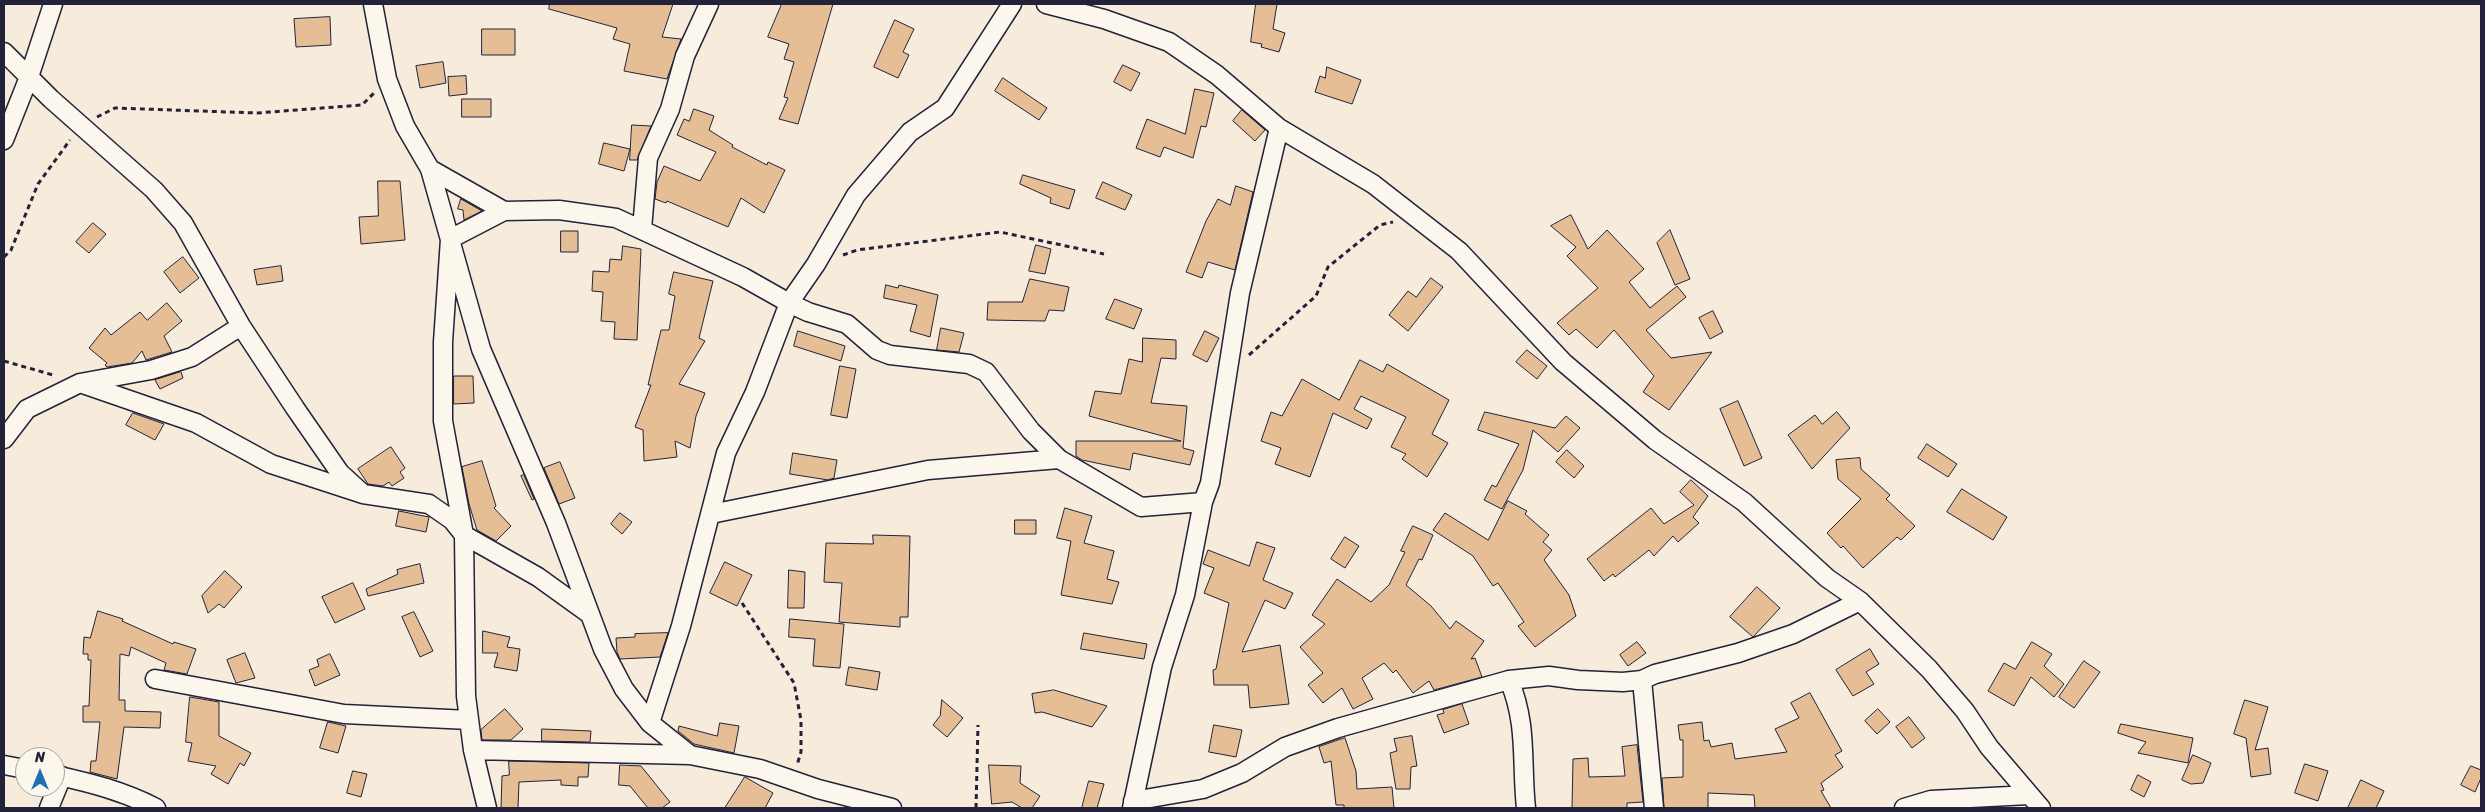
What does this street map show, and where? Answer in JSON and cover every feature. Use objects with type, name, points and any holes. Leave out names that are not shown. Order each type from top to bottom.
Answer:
[{"type":"street","points":[[4,140],[13,122],[29,77],[52,4]]},
{"type":"street","points":[[374,4],[387,79],[405,126],[430,169],[481,349],[504,409],[556,523],[603,650],[624,689],[650,722],[690,755]]},
{"type":"street","points":[[642,229],[648,158],[670,109],[685,56],[709,4]]},
{"type":"street","points":[[650,722],[681,626],[726,452],[755,392],[789,303],[816,264],[856,195],[910,132],[945,108],[1012,4]]},
{"type":"street","points":[[1046,4],[1104,19],[1169,42],[1217,75],[1279,128],[1373,184],[1459,251],[1563,362],[1655,440],[1744,502],[1828,578],[1860,602],[1935,676],[2029,795],[2042,808]]},
{"type":"street","points":[[4,52],[80,126],[154,190],[184,223],[241,326],[340,473],[363,494]]},
{"type":"street","points":[[1279,128],[1240,294],[1210,483],[1203,502],[1185,595],[1162,667],[1133,804],[1203,789],[1242,773],[1286,747],[1338,728],[1509,680],[1549,676],[1614,682],[1642,680],[1655,674],[1738,653],[1793,634],[1860,602]]},
{"type":"street","points":[[430,169],[504,211]]},
{"type":"street","points":[[450,239],[504,211],[559,210],[616,218],[743,277],[808,312],[847,324],[877,350],[890,355],[969,364],[986,372],[1031,431],[1059,459],[1141,507],[1203,502]]},
{"type":"street","points":[[450,239],[443,342],[443,420],[464,535],[466,696],[474,750],[487,808]]},
{"type":"street","points":[[4,438],[28,409],[80,383],[151,370],[192,358],[241,326]]},
{"type":"street","points":[[80,383],[196,423],[271,464],[363,494],[429,504],[452,520],[464,535],[538,577],[588,613]]},
{"type":"street","points":[[711,514],[928,470],[1059,459]]},
{"type":"street","points":[[156,679],[344,714],[469,720]]},
{"type":"street","points":[[1509,680],[1519,703],[1524,738],[1526,808]]},
{"type":"street","points":[[1642,680],[1654,808]]},
{"type":"street","points":[[474,750],[690,755],[760,769],[892,808]]},
{"type":"street","points":[[65,777],[85,780],[128,794],[156,808]]},
{"type":"street","points":[[1904,808],[1931,800],[2029,795]]},
{"type":"street","points":[[834,808],[848,796]]},
{"type":"path","points":[[4,256],[11,250],[38,184],[80,126],[115,108],[257,114],[362,105],[387,79]]},
{"type":"path","points":[[1226,378],[1259,345],[1316,296],[1328,267],[1380,225],[1416,218]]},
{"type":"path","points":[[816,264],[857,250],[1000,232],[1104,254]]},
{"type":"path","points":[[4,361],[80,383]]},
{"type":"path","points":[[742,603],[794,683],[800,720],[801,752],[793,780]]},
{"type":"path","points":[[976,808],[978,725]]},
{"type":"building","points":[[550,4],[673,4],[662,37],[681,39],[667,79],[624,71],[630,44],[613,39],[617,28],[549,9]]},
{"type":"building","points":[[782,4],[833,4],[798,124],[779,119],[788,98],[784,97],[794,62],[784,59],[789,44],[768,37]]},
{"type":"building","points":[[1256,4],[1277,4],[1273,29],[1285,33],[1279,52],[1261,47],[1262,44],[1251,42]]},
{"type":"building","points":[[330,17],[331,45],[296,47],[294,19]]},
{"type":"building","points":[[895,20],[914,29],[903,52],[909,55],[898,78],[874,67]]},
{"type":"building","points":[[482,29],[515,29],[515,55],[482,55]]},
{"type":"building","points":[[443,62],[446,83],[420,88],[416,66]]},
{"type":"building","points":[[1123,65],[1140,73],[1131,91],[1114,82]]},
{"type":"building","points":[[1327,67],[1361,80],[1352,104],[1315,92],[1320,76],[1325,78]]},
{"type":"building","points":[[466,76],[467,94],[449,96],[448,77]]},
{"type":"building","points":[[1003,78],[1047,108],[1039,120],[995,91]]},
{"type":"building","points":[[1195,89],[1214,93],[1206,127],[1201,126],[1193,158],[1164,147],[1160,157],[1136,148],[1147,119],[1185,134]]},
{"type":"building","points":[[462,99],[491,99],[491,117],[462,117]]},
{"type":"building","points":[[694,109],[714,116],[709,130],[733,145],[732,147],[767,165],[768,162],[785,170],[764,213],[741,198],[728,227],[667,201],[666,203],[655,199],[657,182],[664,166],[700,181],[716,152],[677,135],[684,119],[689,121]]},
{"type":"building","points":[[1242,110],[1265,130],[1255,141],[1233,121]]},
{"type":"building","points":[[632,125],[651,126],[637,160],[630,160]]},
{"type":"building","points":[[604,143],[630,149],[624,171],[599,164]]},
{"type":"building","points":[[1023,175],[1075,190],[1069,209],[1050,203],[1051,198],[1020,184]]},
{"type":"building","points":[[378,181],[400,181],[405,240],[361,244],[359,217],[378,216]]},
{"type":"building","points":[[1103,182],[1132,195],[1125,210],[1096,198]]},
{"type":"building","points":[[1236,186],[1253,192],[1235,270],[1208,262],[1202,278],[1186,272],[1206,221],[1218,199],[1230,205]]},
{"type":"building","points":[[461,199],[482,211],[464,220],[463,210],[458,209]]},
{"type":"building","points":[[1571,215],[1588,249],[1607,230],[1644,269],[1629,282],[1650,308],[1677,286],[1686,297],[1646,330],[1671,358],[1712,352],[1669,410],[1643,392],[1654,376],[1614,330],[1597,348],[1576,329],[1569,335],[1557,323],[1598,288],[1567,256],[1576,247],[1551,226]]},
{"type":"building","points":[[93,223],[106,234],[89,253],[76,242]]},
{"type":"building","points":[[1670,230],[1690,279],[1675,285],[1657,243]]},
{"type":"building","points":[[561,231],[578,231],[578,252],[561,252]]},
{"type":"building","points":[[1036,245],[1051,249],[1045,274],[1029,271]]},
{"type":"building","points":[[623,246],[641,249],[637,340],[614,339],[615,322],[601,321],[603,292],[592,291],[593,271],[609,272],[610,259],[621,260]]},
{"type":"building","points":[[183,257],[199,278],[180,293],[164,272]]},
{"type":"building","points":[[281,266],[283,281],[257,285],[254,270]]},
{"type":"building","points":[[674,272],[713,281],[699,338],[705,341],[679,384],[705,393],[696,416],[690,448],[675,441],[677,457],[644,461],[643,430],[635,427],[651,385],[648,385],[661,330],[669,330],[675,296],[669,294]]},
{"type":"building","points":[[1431,278],[1443,287],[1408,331],[1389,315],[1408,291],[1416,297]]},
{"type":"building","points":[[1030,279],[1069,287],[1064,311],[1049,310],[1045,321],[987,320],[988,302],[1022,302]]},
{"type":"building","points":[[886,285],[898,288],[899,285],[938,295],[930,337],[910,331],[917,305],[884,298]]},
{"type":"building","points":[[1115,299],[1142,309],[1134,329],[1106,319]]},
{"type":"building","points":[[167,303],[182,321],[164,336],[172,352],[146,360],[142,351],[132,363],[107,367],[105,365],[107,363],[89,348],[105,328],[111,335],[140,312],[147,320]]},
{"type":"building","points":[[1713,311],[1723,332],[1710,339],[1699,318]]},
{"type":"building","points":[[941,328],[964,333],[959,352],[937,350]]},
{"type":"building","points":[[798,331],[845,346],[841,361],[794,346]]},
{"type":"building","points":[[1205,331],[1219,338],[1207,362],[1193,355]]},
{"type":"building","points":[[1143,338],[1176,340],[1176,359],[1161,358],[1151,403],[1187,406],[1183,448],[1194,451],[1190,465],[1133,453],[1130,470],[1082,460],[1076,456],[1076,441],[1181,441],[1089,416],[1095,391],[1121,394],[1129,359],[1142,362]]},
{"type":"building","points":[[1527,350],[1547,366],[1537,379],[1516,362]]},
{"type":"building","points":[[1360,360],[1383,372],[1387,364],[1449,400],[1432,434],[1448,443],[1427,477],[1402,459],[1406,454],[1391,447],[1406,417],[1361,396],[1354,409],[1372,419],[1367,429],[1333,413],[1310,477],[1275,464],[1281,448],[1261,441],[1271,412],[1282,416],[1302,379],[1339,400]]},
{"type":"building","points":[[840,366],[856,369],[847,418],[831,415]]},
{"type":"building","points":[[181,372],[183,378],[160,389],[155,380]]},
{"type":"building","points":[[454,376],[473,376],[474,403],[454,404]]},
{"type":"building","points":[[1738,401],[1762,458],[1744,466],[1720,409]]},
{"type":"building","points":[[1485,412],[1555,428],[1566,416],[1580,428],[1558,452],[1533,430],[1523,470],[1502,509],[1484,500],[1492,485],[1496,487],[1519,444],[1478,430]]},
{"type":"building","points":[[1837,412],[1850,428],[1812,469],[1788,435],[1815,415],[1822,424]]},
{"type":"building","points":[[133,413],[164,424],[155,440],[126,425]]},
{"type":"building","points":[[1927,444],[1957,464],[1948,477],[1918,458]]},
{"type":"building","points":[[391,447],[405,468],[400,472],[404,478],[392,486],[389,482],[383,486],[368,484],[358,469]]},
{"type":"building","points":[[1567,450],[1584,466],[1574,478],[1556,462]]},
{"type":"building","points":[[793,453],[837,460],[834,478],[828,480],[790,474]]},
{"type":"building","points":[[1860,458],[1861,469],[1890,495],[1886,499],[1915,526],[1901,540],[1897,537],[1863,568],[1843,546],[1841,548],[1827,533],[1861,499],[1838,479],[1836,460]]},
{"type":"building","points":[[482,461],[496,506],[494,508],[511,526],[496,541],[477,530],[469,504],[462,467]]},
{"type":"building","points":[[560,462],[575,498],[559,504],[544,468]]},
{"type":"building","points":[[524,475],[534,499],[532,500],[521,476]]},
{"type":"building","points":[[1691,480],[1708,496],[1693,517],[1699,523],[1678,542],[1673,536],[1654,556],[1649,550],[1615,577],[1613,574],[1604,581],[1587,559],[1651,508],[1664,524],[1694,505],[1680,492]]},
{"type":"building","points":[[1962,489],[2007,517],[1993,540],[1947,512]]},
{"type":"building","points":[[1508,501],[1527,511],[1525,514],[1549,535],[1543,542],[1552,550],[1544,560],[1569,595],[1576,616],[1535,647],[1518,626],[1524,622],[1498,583],[1493,586],[1473,556],[1433,530],[1445,513],[1488,540]]},
{"type":"building","points":[[1065,508],[1092,516],[1084,543],[1114,551],[1107,579],[1119,582],[1112,604],[1061,595],[1071,541],[1057,538]]},
{"type":"building","points":[[399,511],[429,517],[426,532],[396,526]]},
{"type":"building","points":[[620,513],[632,522],[622,534],[611,524]]},
{"type":"building","points":[[1015,520],[1036,520],[1036,534],[1015,534]]},
{"type":"building","points":[[1413,526],[1433,535],[1422,560],[1419,559],[1406,585],[1431,606],[1450,629],[1456,621],[1484,641],[1471,659],[1475,658],[1482,677],[1434,690],[1429,681],[1413,693],[1396,670],[1393,673],[1384,663],[1362,678],[1373,699],[1353,709],[1342,688],[1323,703],[1308,685],[1323,673],[1300,647],[1325,624],[1312,615],[1337,579],[1371,602],[1389,585],[1405,552],[1401,551]]},
{"type":"building","points":[[873,535],[910,536],[908,617],[900,617],[900,627],[839,622],[842,583],[824,582],[826,543],[873,544]]},
{"type":"building","points":[[1345,537],[1359,546],[1345,568],[1331,559]]},
{"type":"building","points":[[1257,542],[1275,548],[1263,580],[1293,593],[1285,609],[1265,600],[1242,652],[1280,645],[1289,704],[1250,708],[1248,685],[1214,685],[1213,670],[1216,669],[1229,603],[1204,593],[1214,568],[1203,564],[1208,550],[1249,566]]},
{"type":"building","points":[[725,562],[752,575],[737,606],[710,593]]},
{"type":"building","points":[[420,564],[424,583],[368,596],[366,589],[398,574],[397,570]]},
{"type":"building","points":[[789,570],[805,572],[804,608],[788,608]]},
{"type":"building","points":[[225,571],[242,587],[224,608],[219,604],[208,613],[202,596]]},
{"type":"building","points":[[353,583],[365,609],[335,623],[322,597]]},
{"type":"building","points":[[1757,587],[1780,608],[1753,637],[1730,617]]},
{"type":"building","points":[[98,611],[123,619],[122,621],[173,644],[174,642],[196,649],[187,674],[164,670],[166,663],[131,647],[129,656],[120,654],[119,700],[125,700],[125,711],[161,712],[160,728],[124,727],[117,779],[90,772],[91,761],[96,761],[100,722],[83,722],[83,706],[89,706],[91,660],[88,660],[88,654],[83,654],[84,637],[90,638]]},
{"type":"building","points":[[414,612],[433,651],[420,657],[402,617]]},
{"type":"building","points":[[790,619],[844,624],[840,668],[813,666],[815,639],[789,637]]},
{"type":"building","points":[[483,631],[510,637],[507,647],[520,649],[517,671],[494,667],[498,653],[483,653]]},
{"type":"building","points":[[668,633],[660,657],[620,659],[617,652],[616,638],[635,637],[635,634]]},
{"type":"building","points":[[1084,633],[1147,644],[1144,659],[1081,649]]},
{"type":"building","points":[[1637,642],[1646,653],[1628,666],[1620,655]]},
{"type":"building","points":[[2032,642],[2052,654],[2044,666],[2064,684],[2054,697],[2031,677],[2014,706],[1988,691],[2004,663],[2015,669]]},
{"type":"building","points":[[1870,649],[1879,664],[1866,672],[1874,684],[1853,696],[1836,670]]},
{"type":"building","points":[[245,653],[255,678],[236,683],[227,660]]},
{"type":"building","points":[[330,654],[340,675],[315,686],[309,670],[319,666],[317,660]]},
{"type":"building","points":[[2084,661],[2100,672],[2074,708],[2059,697]]},
{"type":"building","points":[[849,667],[880,672],[877,690],[846,685]]},
{"type":"building","points":[[1054,690],[1107,706],[1092,727],[1042,712],[1035,713],[1032,694]]},
{"type":"building","points":[[1810,693],[1842,751],[1835,755],[1843,767],[1821,783],[1824,790],[1821,791],[1831,808],[1755,808],[1754,795],[1708,793],[1708,808],[1664,808],[1662,778],[1683,777],[1683,740],[1680,740],[1678,725],[1702,722],[1704,741],[1709,740],[1711,747],[1732,743],[1735,759],[1787,752],[1775,729],[1799,718],[1791,703]]},
{"type":"building","points":[[190,697],[219,702],[219,736],[251,753],[244,766],[240,763],[228,784],[211,774],[216,766],[188,761],[192,743],[186,742]]},
{"type":"building","points":[[942,700],[963,718],[947,737],[933,725],[940,716]]},
{"type":"building","points":[[2245,700],[2268,707],[2255,750],[2268,748],[2271,774],[2251,777],[2246,738],[2234,734]]},
{"type":"building","points":[[1462,704],[1469,724],[1444,733],[1437,715],[1444,713],[1443,710]]},
{"type":"building","points":[[505,709],[523,729],[511,740],[482,740],[481,730]]},
{"type":"building","points":[[1878,709],[1890,722],[1877,734],[1865,721]]},
{"type":"building","points":[[1909,717],[1925,738],[1912,748],[1896,727]]},
{"type":"building","points":[[328,722],[346,726],[338,753],[320,748]]},
{"type":"building","points":[[720,723],[739,726],[734,753],[694,744],[678,731],[679,726],[717,736]]},
{"type":"building","points":[[2121,724],[2193,738],[2188,763],[2138,753],[2146,742],[2118,733]]},
{"type":"building","points":[[1214,725],[1242,730],[1236,757],[1209,752]]},
{"type":"building","points":[[542,729],[591,731],[590,742],[542,741]]},
{"type":"building","points":[[1412,736],[1417,766],[1411,767],[1410,789],[1396,789],[1390,753],[1397,751],[1394,739]]},
{"type":"building","points":[[1345,738],[1356,771],[1357,789],[1392,787],[1394,808],[1344,808],[1344,805],[1336,805],[1331,761],[1324,763],[1319,747]]},
{"type":"building","points":[[1637,745],[1643,802],[1627,803],[1627,808],[1572,808],[1573,759],[1588,758],[1589,777],[1625,776],[1622,747]]},
{"type":"building","points":[[2193,755],[2211,763],[2203,783],[2191,784],[2182,780]]},
{"type":"building","points":[[509,761],[589,763],[588,777],[578,777],[578,786],[561,785],[561,780],[519,782],[518,808],[501,808],[502,776],[509,775]]},
{"type":"building","points":[[2305,764],[2328,771],[2318,801],[2295,793]]},
{"type":"building","points":[[620,765],[641,766],[670,802],[662,808],[648,808],[630,786],[619,785]]},
{"type":"building","points":[[989,765],[1021,766],[1020,783],[1040,796],[1032,808],[1022,808],[1012,802],[992,804]]},
{"type":"building","points":[[2471,766],[2481,770],[2481,778],[2475,792],[2461,785]]},
{"type":"building","points":[[353,771],[367,774],[361,797],[347,793]]},
{"type":"building","points":[[2138,775],[2151,782],[2144,797],[2131,790]]},
{"type":"building","points":[[745,777],[773,793],[765,808],[725,808]]},
{"type":"building","points":[[2361,780],[2384,791],[2376,808],[2348,808]]},
{"type":"building","points":[[1089,781],[1104,784],[1097,808],[1082,808]]}]
